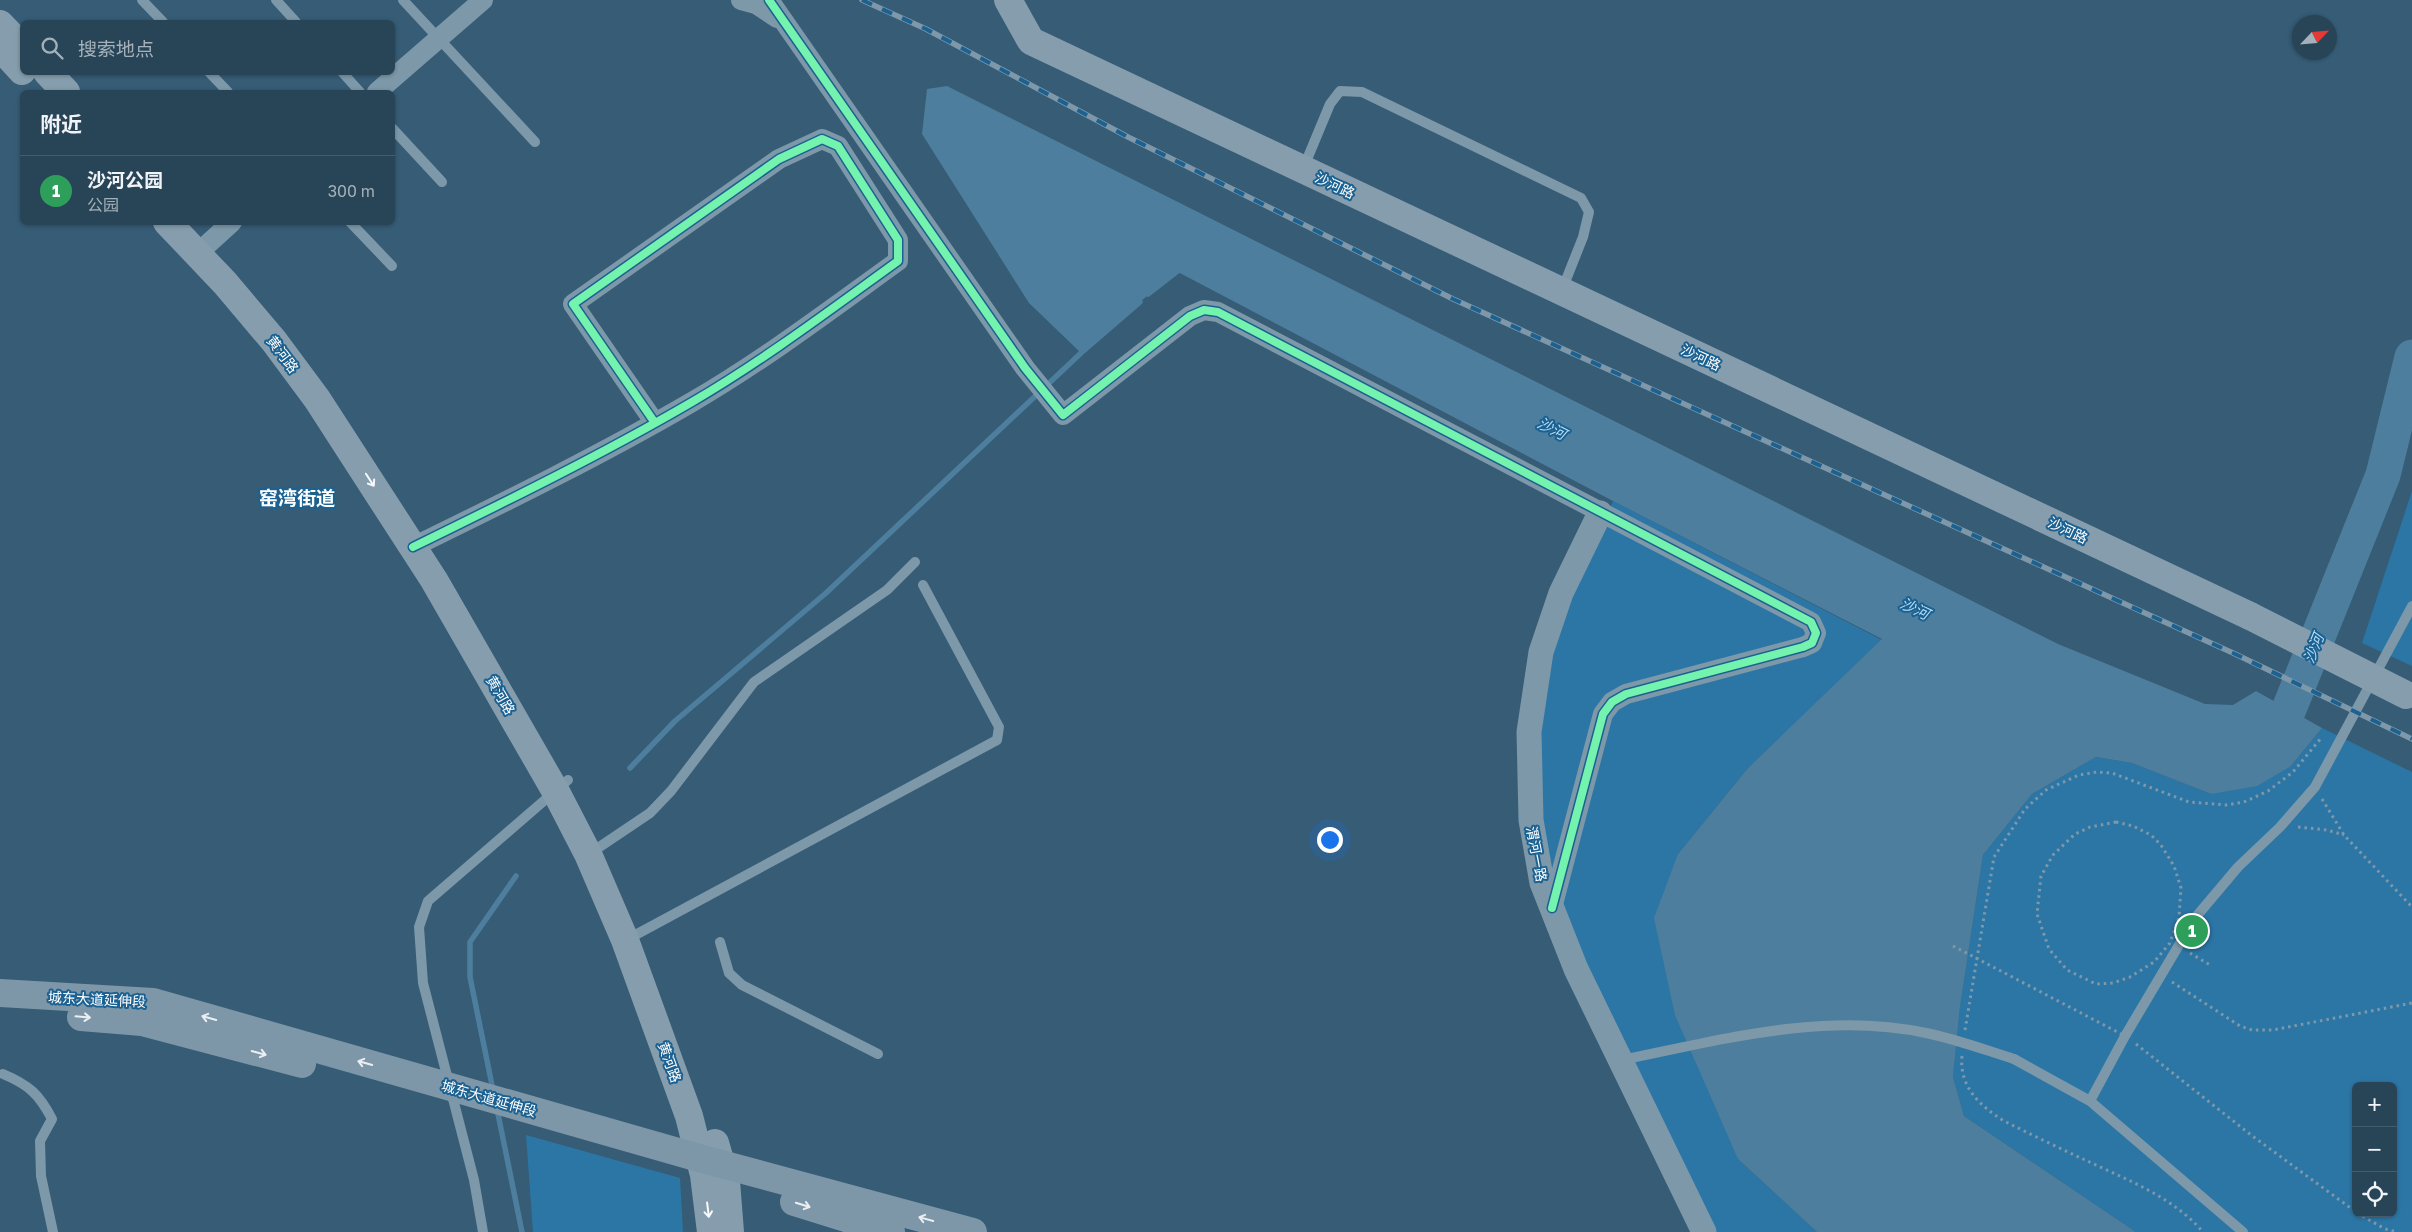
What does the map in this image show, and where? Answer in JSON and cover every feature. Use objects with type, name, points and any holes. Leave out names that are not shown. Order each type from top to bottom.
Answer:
[{"type":"main road","name":"沙河路","points":[[1008,0],[1031,40],[2250,616],[2409,696]]},
{"type":"main road","points":[[0,24],[20,46]]},
{"type":"main road","points":[[0,47],[20,69]]},
{"type":"main road","points":[[26,75],[41,90]]},
{"type":"main road","points":[[49,75],[64,90]]},
{"type":"main road","name":"黄河路","points":[[171,225],[203,248]]},
{"type":"main road","name":"黄河路","points":[[192,225],[203,248],[274,340],[421,543],[434,580],[562,786],[594,850],[633,936],[711,1128],[710,1232]]},
{"type":"main road","name":"城东大道延伸段","points":[[0,993],[153,1002],[712,1169],[891,1232]]},
{"type":"main road","name":"城东大道延伸段","points":[[0,1010],[142,1022],[559,1133],[973,1232]]},
{"type":"main road","name":"黄河路","points":[[712,1169],[730,1232]]},
{"type":"street","points":[[379,90],[483,0]]},
{"type":"street","points":[[741,0],[756,4],[784,23]]},
{"type":"street","points":[[768,0],[1025,368],[1063,416],[1190,316],[1204,310],[1218,312],[1811,622],[1816,633],[1812,643],[1803,647],[1626,694],[1612,702],[1603,714],[1552,908]]},
{"type":"street","points":[[421,543],[567,471],[655,423],[792,338],[898,261],[898,240],[838,146],[822,139],[779,160],[573,304],[655,423]]},
{"type":"street","points":[[203,248],[229,225]]},
{"type":"street","name":"渭河一路","points":[[1600,513],[1561,593],[1541,652],[1529,732],[1531,820],[1542,883],[1576,968],[1704,1232]]},
{"type":"lane","points":[[142,0],[161,20]]},
{"type":"lane","points":[[276,0],[294,20]]},
{"type":"lane","points":[[403,0],[534,142]]},
{"type":"lane","points":[[212,75],[226,90]]},
{"type":"lane","points":[[345,75],[358,90]]},
{"type":"lane","points":[[1303,170],[1330,104],[1340,91],[1362,92],[1581,198],[1589,212],[1583,236],[1561,291]]},
{"type":"lane","points":[[395,131],[442,182]]},
{"type":"lane","points":[[353,225],[392,266]]},
{"type":"lane","points":[[594,850],[655,808],[677,783],[754,682],[887,590],[916,562]]},
{"type":"lane","points":[[633,936],[998,740],[998,727],[922,585]]},
{"type":"lane","points":[[2090,1100],[2194,918],[2238,867],[2280,826],[2315,787],[2412,606]]},
{"type":"lane","points":[[483,1232],[474,1180],[423,983],[418,927],[428,901],[492,844],[562,786]]},
{"type":"lane","points":[[720,942],[729,973],[742,985],[878,1054]]},
{"type":"lane","points":[[1622,1060],[1744,1036],[1815,1026],[1848,1024],[1926,1032],[2014,1059],[2090,1100],[2243,1232]]},
{"type":"lane","points":[[3,1074],[23,1082],[42,1100],[52,1119],[40,1141],[41,1176],[53,1232]]},
{"type":"path","points":[[1965,1031],[1994,857],[2025,809],[2046,790],[2079,775],[2097,772],[2112,773],[2188,802],[2226,806],[2268,791],[2293,772],[2322,737]]},
{"type":"path","points":[[2315,787],[2344,834],[2412,907]]},
{"type":"path","points":[[2116,822],[2133,826],[2151,835],[2161,845],[2174,866],[2181,888],[2179,917],[2170,943],[2154,962],[2130,977],[2114,983],[2096,984],[2067,970],[2049,949],[2037,914],[2041,876],[2053,855],[2075,834],[2090,827],[2116,822]]},
{"type":"path","points":[[2280,826],[2313,828],[2344,834]]},
{"type":"path","points":[[1953,946],[2125,1036],[2251,1136],[2352,1210]]},
{"type":"path","points":[[2161,974],[2240,1026],[2252,1030],[2273,1030],[2412,1003]]},
{"type":"path","points":[[1963,1051],[1964,1077],[1971,1093],[1983,1108],[2004,1121],[2142,1186],[2192,1219],[2203,1232]]},
{"type":"path","points":[[2363,1217],[2385,1229],[2396,1232]]},
{"type":"shaded area","points":[[2412,491],[2412,666],[2362,643]]},
{"type":"shaded area","points":[[1613,501],[1882,640],[1748,768],[1678,854],[1738,1159],[1817,1232],[1706,1232],[1561,907],[1538,821],[1537,739],[1545,677],[1567,598]]},
{"type":"shaded area","points":[[2322,728],[2412,772],[2412,1232],[2136,1232],[1964,1116],[1953,1077],[1960,1007],[1983,855],[2032,794],[2096,757],[2132,763],[2211,794],[2291,766]]},
{"type":"shaded area","points":[[526,1135],[680,1178],[683,1232],[533,1232]]},
{"type":"water","points":[[947,86],[2058,644],[2205,704],[2233,705],[2256,691],[2322,728],[2291,766],[2257,786],[2211,794],[2132,763],[2096,757],[2032,794],[1983,855],[1960,1007],[1953,1077],[1964,1116],[2136,1232],[1817,1232],[1738,1159],[1675,1015],[1654,918],[1678,854],[1748,768],[1882,639],[1613,501],[1176,271],[1081,353],[1029,303],[922,134],[927,89]]},
{"type":"waterway","points":[[1148,294],[1180,269]]},
{"type":"waterway","points":[[630,768],[675,721],[826,593],[1081,353],[1140,302]]},
{"type":"waterway","name":"沙河","points":[[2252,730],[2283,724],[2383,475],[2412,357]]},
{"type":"waterway","points":[[493,1090],[470,977],[470,942],[516,876]]},
{"type":"waterway","points":[[497,1109],[522,1232]]},
{"type":"railway","points":[[862,0],[926,29],[1128,137],[1453,299],[2233,653],[2412,739]]},
{"type":"cycle path","points":[[769,0],[1025,368],[1063,415],[1190,316],[1204,310],[1218,312],[1811,622],[1816,633],[1812,643],[1803,647],[1626,694],[1612,702],[1603,714],[1552,908]]},
{"type":"cycle path","points":[[413,547],[589,459],[658,422],[692,402],[771,352],[898,261],[898,240],[838,146],[822,139],[779,159],[573,304],[655,423]]},
{"type":"place","name":"沙河公园","points":[[2192,931]]},
{"type":"district","name":"窑湾街道","points":[[297,497]]}]
